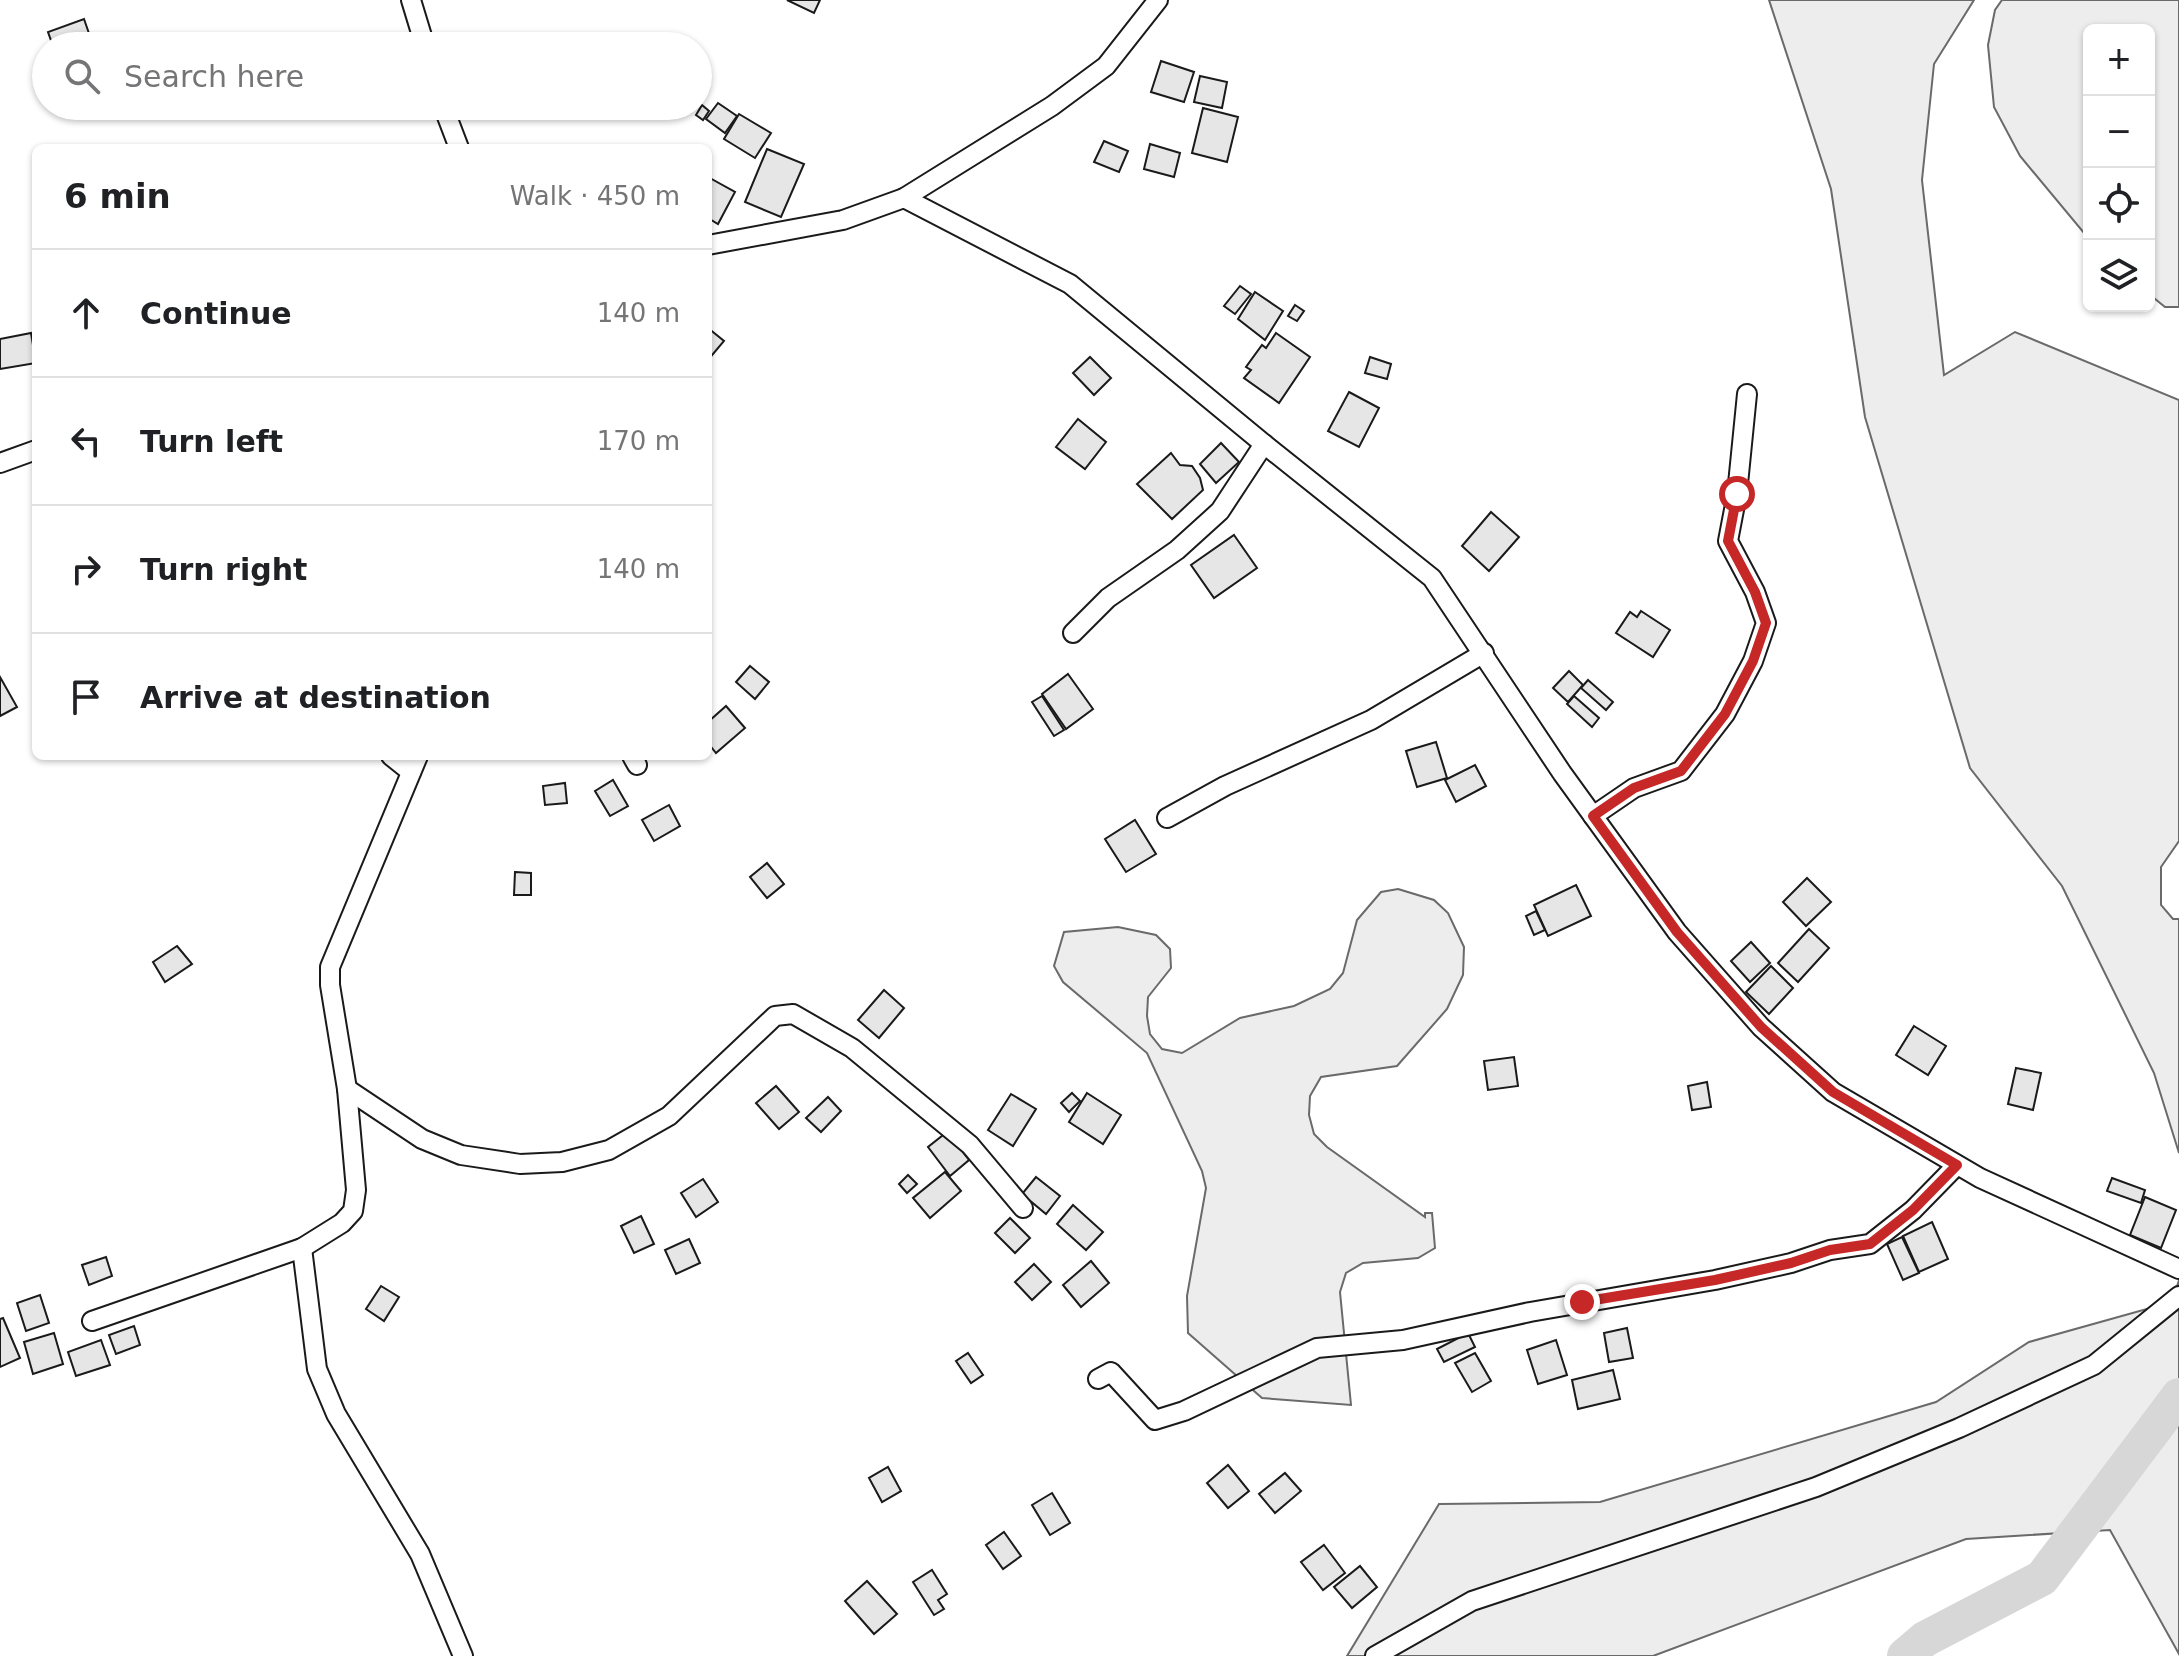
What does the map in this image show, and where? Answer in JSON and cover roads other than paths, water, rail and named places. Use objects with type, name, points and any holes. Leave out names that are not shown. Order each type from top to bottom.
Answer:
[{"type":"street","points":[[411,0],[421,32]]},
{"type":"street","points":[[712,244],[843,220],[904,198],[1052,106],[1106,66],[1158,0]]},
{"type":"street","points":[[448,120],[457,144]]},
{"type":"street","points":[[904,198],[1070,284],[1432,578],[1593,816],[1677,932],[1761,1027],[1833,1092],[1980,1178],[2179,1269]]},
{"type":"street","points":[[1593,816],[1634,788],[1681,771],[1725,714],[1753,661],[1766,623],[1755,592],[1728,541],[1737,494],[1747,394]]},
{"type":"street","points":[[1073,633],[1108,598],[1177,550],[1220,511],[1264,444]]},
{"type":"street","points":[[0,463],[32,451]]},
{"type":"street","points":[[1167,818],[1225,786],[1371,720],[1484,653]]},
{"type":"street","points":[[92,1321],[302,1248],[342,1223],[353,1211],[356,1190],[347,1089],[330,985],[330,967],[414,764]]},
{"type":"street","points":[[347,1089],[422,1139],[461,1155],[520,1164],[562,1162],[609,1150],[669,1116],[775,1016],[793,1014],[852,1048],[970,1145],[1023,1208]]},
{"type":"street","points":[[1098,1379],[1111,1372],[1155,1420],[1184,1411],[1317,1348],[1403,1340],[1556,1307],[1715,1280],[1791,1263],[1830,1250],[1870,1244],[1913,1210],[1957,1165]]},
{"type":"street","points":[[302,1248],[317,1369],[336,1414],[420,1554],[463,1656]]},
{"type":"street","points":[[1375,1656],[1472,1601],[1816,1487],[1959,1428],[2094,1365],[2179,1296]]},
{"type":"waterway","points":[[1905,1656],[1925,1639],[2042,1578],[2179,1396]]}]
